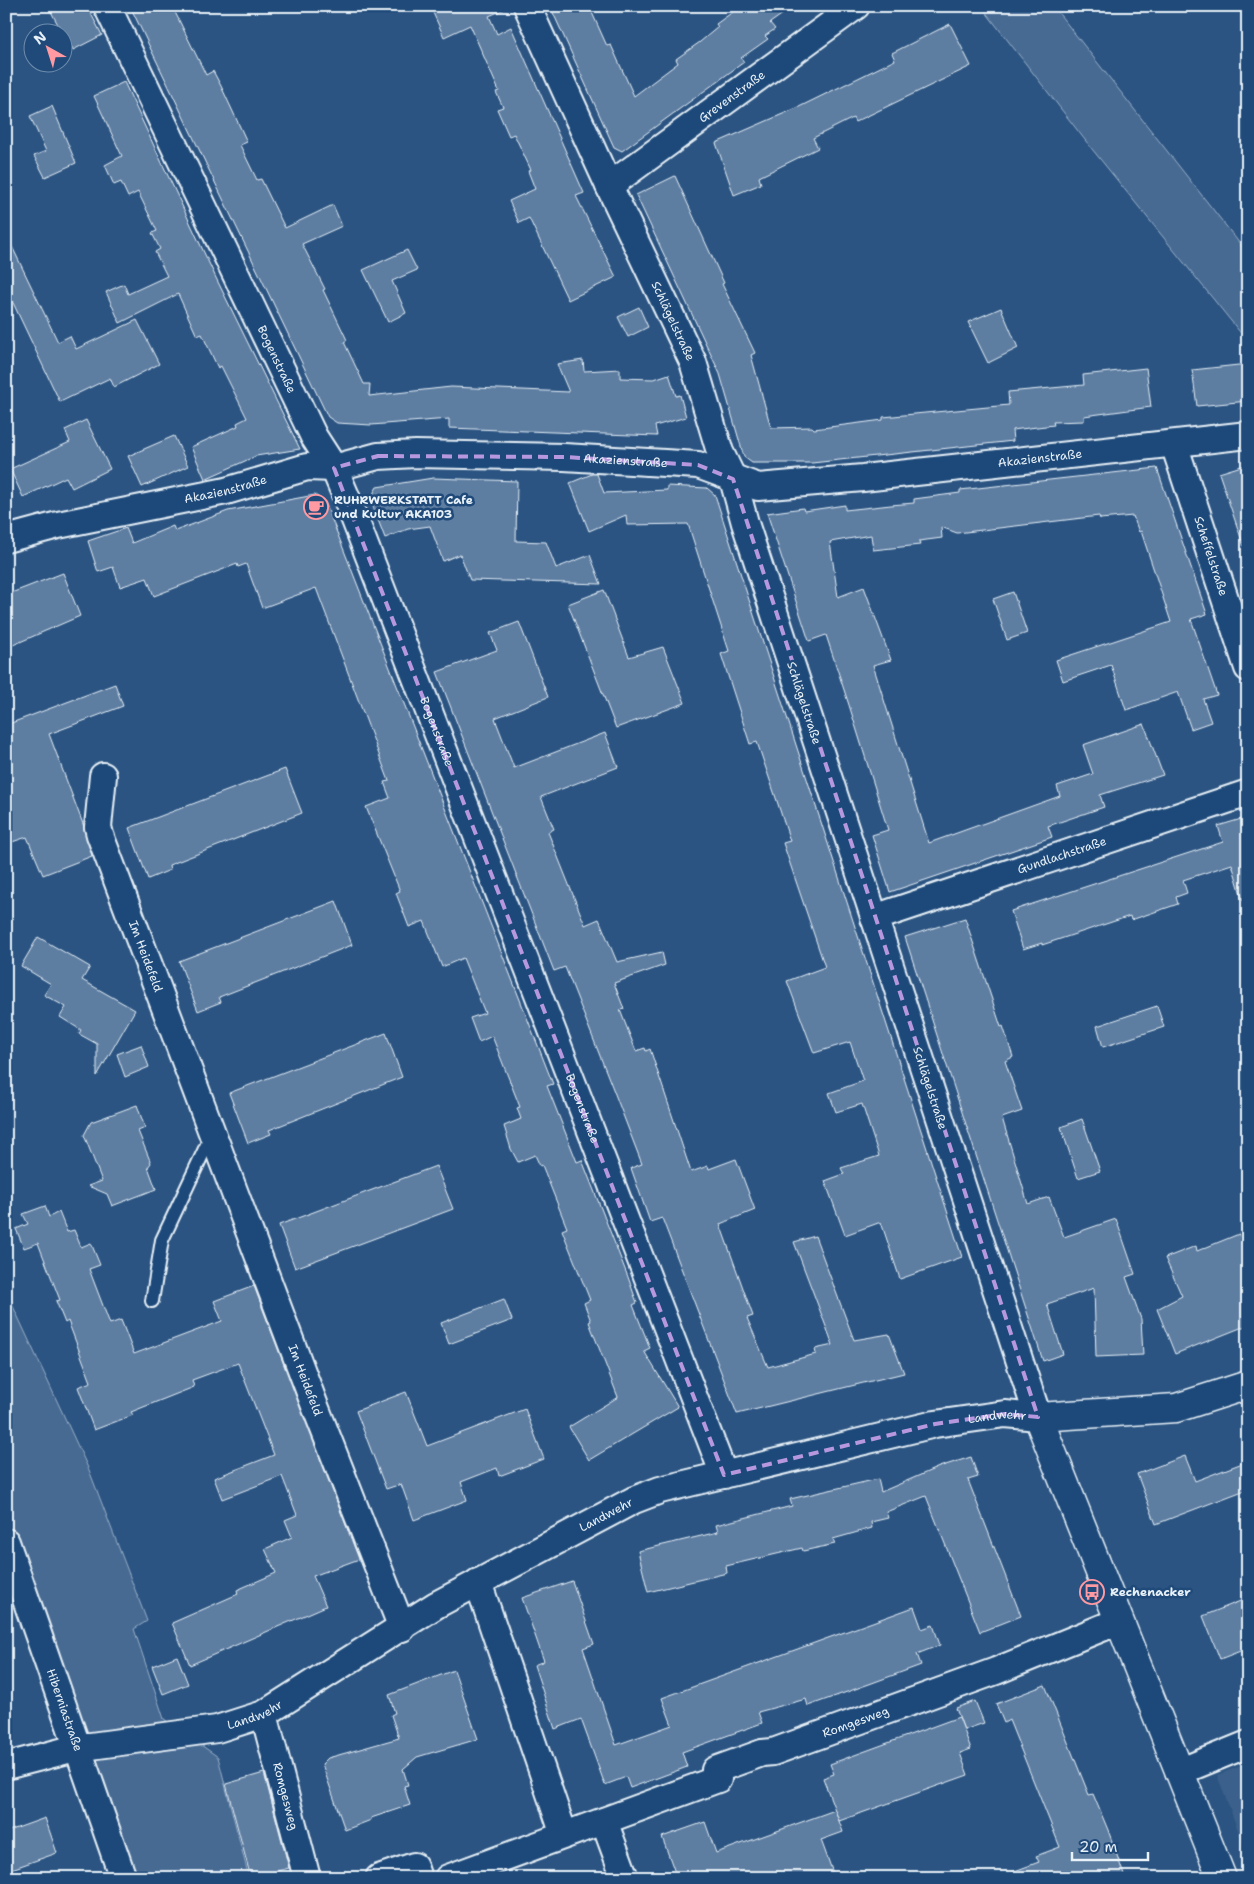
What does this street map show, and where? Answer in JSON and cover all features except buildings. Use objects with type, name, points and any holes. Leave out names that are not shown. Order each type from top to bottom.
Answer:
[{"type":"street","name":"Bogenstraße","points":[[107,6],[310,428],[334,468],[724,1475]]},
{"type":"street","name":"Schlägelstraße","points":[[527,6],[692,362],[720,452],[733,479],[745,523],[1038,1417]]},
{"type":"street","name":"Grevenstraße","points":[[609,186],[856,6]]},
{"type":"street","name":"Akazienstraße","points":[[6,538],[58,525],[226,490],[307,468],[334,468],[388,455],[564,457],[698,465],[758,488],[1248,435]]},
{"type":"street","name":"Scheffelstraße","points":[[1174,444],[1248,668]]},
{"type":"street","name":"Im Heidefeld","points":[[103,776],[98,826],[100,835],[402,1628]]},
{"type":"street","name":"Gundlachstraße","points":[[874,918],[1248,793]]},
{"type":"street","name":"Landwehr","points":[[6,1766],[76,1748],[217,1729],[264,1714],[436,1605],[634,1500],[660,1490],[935,1424],[1004,1414],[1038,1417],[1176,1408],[1248,1385]]},
{"type":"street","points":[[1038,1417],[1222,1878]]},
{"type":"street","name":"Hiberniastraße","points":[[6,1542],[76,1748],[123,1878]]},
{"type":"street","points":[[478,1582],[564,1835]]},
{"type":"street","name":"Romgesweg","points":[[448,1878],[718,1780],[715,1770],[762,1753],[773,1752],[988,1674],[1119,1621]]},
{"type":"street","name":"Romgesweg","points":[[264,1714],[307,1878]]},
{"type":"street","points":[[1179,1772],[1248,1744]]},
{"type":"street","points":[[604,1821],[625,1878]]},
{"type":"street","points":[[379,1878],[414,1866],[418,1878]]},
{"type":"lane","points":[[152,1301],[162,1240],[212,1132]]},
{"type":"highlighted area","points":[[378,456],[564,457],[698,465],[733,479],[1038,1417],[1005,1414],[935,1424],[724,1475],[334,468]]},
{"type":"shaded area","points":[[981,6],[1053,6],[1248,254],[1248,342],[1092,149]]},
{"type":"shaded area","points":[[6,1291],[89,1470],[147,1621],[134,1629],[164,1719],[218,1757],[249,1878],[123,1878],[6,1542]]},
{"type":"shaded area","points":[[1248,1763],[1248,1857],[1217,1775]]},
{"type":"place","name":"RUHRWERKSTATT Cafe und Kultur AKA103","points":[[316,507]]},
{"type":"place","name":"Rechenacker","points":[[1092,1592]]}]
